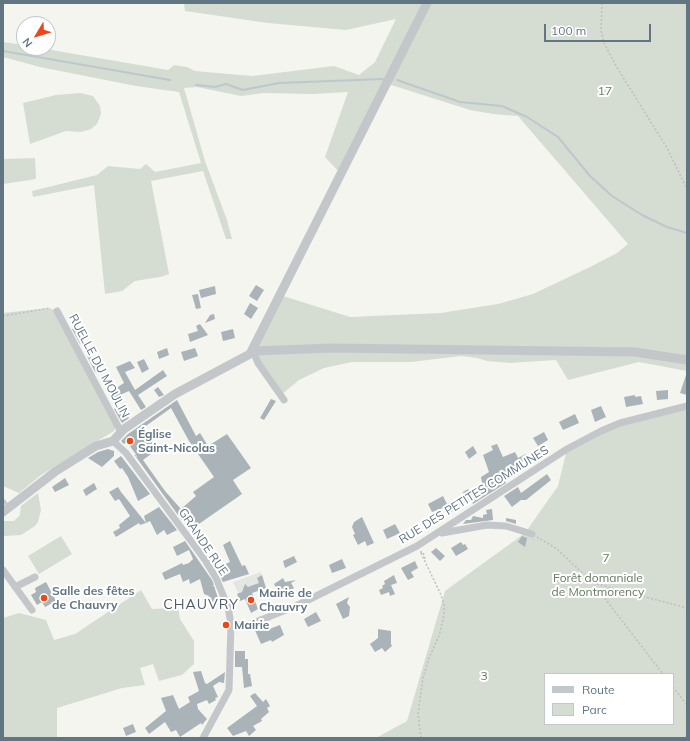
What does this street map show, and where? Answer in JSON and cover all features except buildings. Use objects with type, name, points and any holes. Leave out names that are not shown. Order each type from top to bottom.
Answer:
[{"type":"street","points":[[5,506],[96,446],[113,442],[121,432],[175,394],[248,356],[253,351],[284,286],[427,3]]},
{"type":"street","name":"RUELLE DU MOULIN","points":[[57,311],[121,432]]},
{"type":"street","points":[[253,351],[331,348],[635,352],[687,360]]},
{"type":"street","points":[[253,351],[258,363],[284,400]]},
{"type":"street","name":"RUE DES PETITES COMMUNES","points":[[231,624],[248,624],[296,606],[419,549],[438,533],[568,449],[601,431],[620,423],[687,406]]},
{"type":"street","name":"GRANDE RUE","points":[[113,442],[122,448],[205,560],[224,595],[228,607],[231,624],[230,690],[203,738]]},
{"type":"street","points":[[438,533],[487,525],[506,526],[532,534]]},
{"type":"street","points":[[3,570],[32,610]]},
{"type":"street","points":[[15,587],[35,577]]},
{"type":"path","points":[[602,3],[601,30],[604,43],[616,66],[667,148],[687,189]]},
{"type":"path","points":[[3,316],[49,308],[57,311]]},
{"type":"path","points":[[130,459],[148,446],[132,424]]},
{"type":"path","points":[[532,534],[557,549],[593,583],[662,673]]},
{"type":"path","points":[[419,549],[441,595],[444,605],[444,615],[439,636],[429,658],[424,678],[418,713],[421,738]]},
{"type":"path","points":[[593,583],[687,608]]},
{"type":"path","points":[[605,598],[604,594],[610,588]]},
{"type":"path","points":[[674,688],[687,705]]},
{"type":"shaded area","points":[[261,572],[266,588],[252,593],[254,599],[247,602],[245,599],[238,602],[238,593],[233,582]]},
{"type":"green space","name":"17","points":[[184,3],[687,3],[687,371],[639,362],[568,380],[556,360],[510,363],[487,361],[461,356],[411,362],[352,362],[324,368],[299,380],[281,395],[253,353],[280,295],[350,317],[441,313],[498,304],[533,294],[617,253],[628,244],[518,116],[470,110],[388,84],[341,174],[325,157],[348,92],[313,94],[264,93],[241,96],[197,87],[184,88],[205,161],[227,220],[232,239],[226,239],[203,171],[151,181],[169,274],[135,281],[122,291],[105,294],[94,185],[33,197],[32,191],[97,175],[108,166],[140,169],[146,164],[155,172],[201,163],[179,92],[136,86],[40,67],[3,57],[3,42],[16,44],[16,56],[56,56],[56,51],[168,70],[174,65],[187,67],[195,71],[252,76],[334,66],[359,75],[375,62],[396,19],[346,30],[268,23],[185,11]]},
{"type":"green space","points":[[80,93],[93,96],[100,106],[101,114],[97,124],[91,129],[81,132],[66,131],[30,144],[23,103],[56,95]]},
{"type":"green space","points":[[35,158],[36,179],[3,184],[3,159]]},
{"type":"green space","points":[[49,308],[57,311],[117,423],[114,431],[41,475],[19,493],[3,486],[3,313]]},
{"type":"green space","name":"Forêt domaniale de Montmorency","points":[[687,406],[687,738],[376,738],[407,721],[445,591],[525,533],[558,486],[567,449],[601,431]]},
{"type":"green space","points":[[38,493],[41,510],[38,522],[35,526],[21,535],[3,536],[3,521],[14,521],[20,515],[21,506]]},
{"type":"green space","points":[[61,536],[72,554],[39,574],[28,556]]},
{"type":"green space","points":[[141,590],[152,609],[178,608],[180,619],[194,641],[194,664],[182,675],[159,681],[153,664],[140,668],[145,685],[122,688],[57,708],[57,738],[3,738],[3,618],[19,613],[46,620],[54,640],[75,634]]},
{"type":"waterway","points":[[3,51],[170,80]]},
{"type":"waterway","points":[[196,85],[215,87],[226,84],[243,90],[279,83],[383,79]]},
{"type":"waterway","points":[[397,80],[460,102],[502,106],[527,117],[558,137],[590,176],[612,196],[642,215],[667,227],[687,233]]},
{"type":"place","name":"Église Saint-Nicolas","points":[[130,441]]},
{"type":"place","name":"Salle des fêtes de Chauvry","points":[[44,598]]},
{"type":"place","name":"Mairie de Chauvry","points":[[251,600]]},
{"type":"place","name":"Mairie","points":[[226,625]]},
{"type":"district","name":"CHAUVRY","points":[[201,605]]},
{"type":"park label","name":"7","points":[[606,558]]},
{"type":"park label","name":"3","points":[[484,676]]}]
